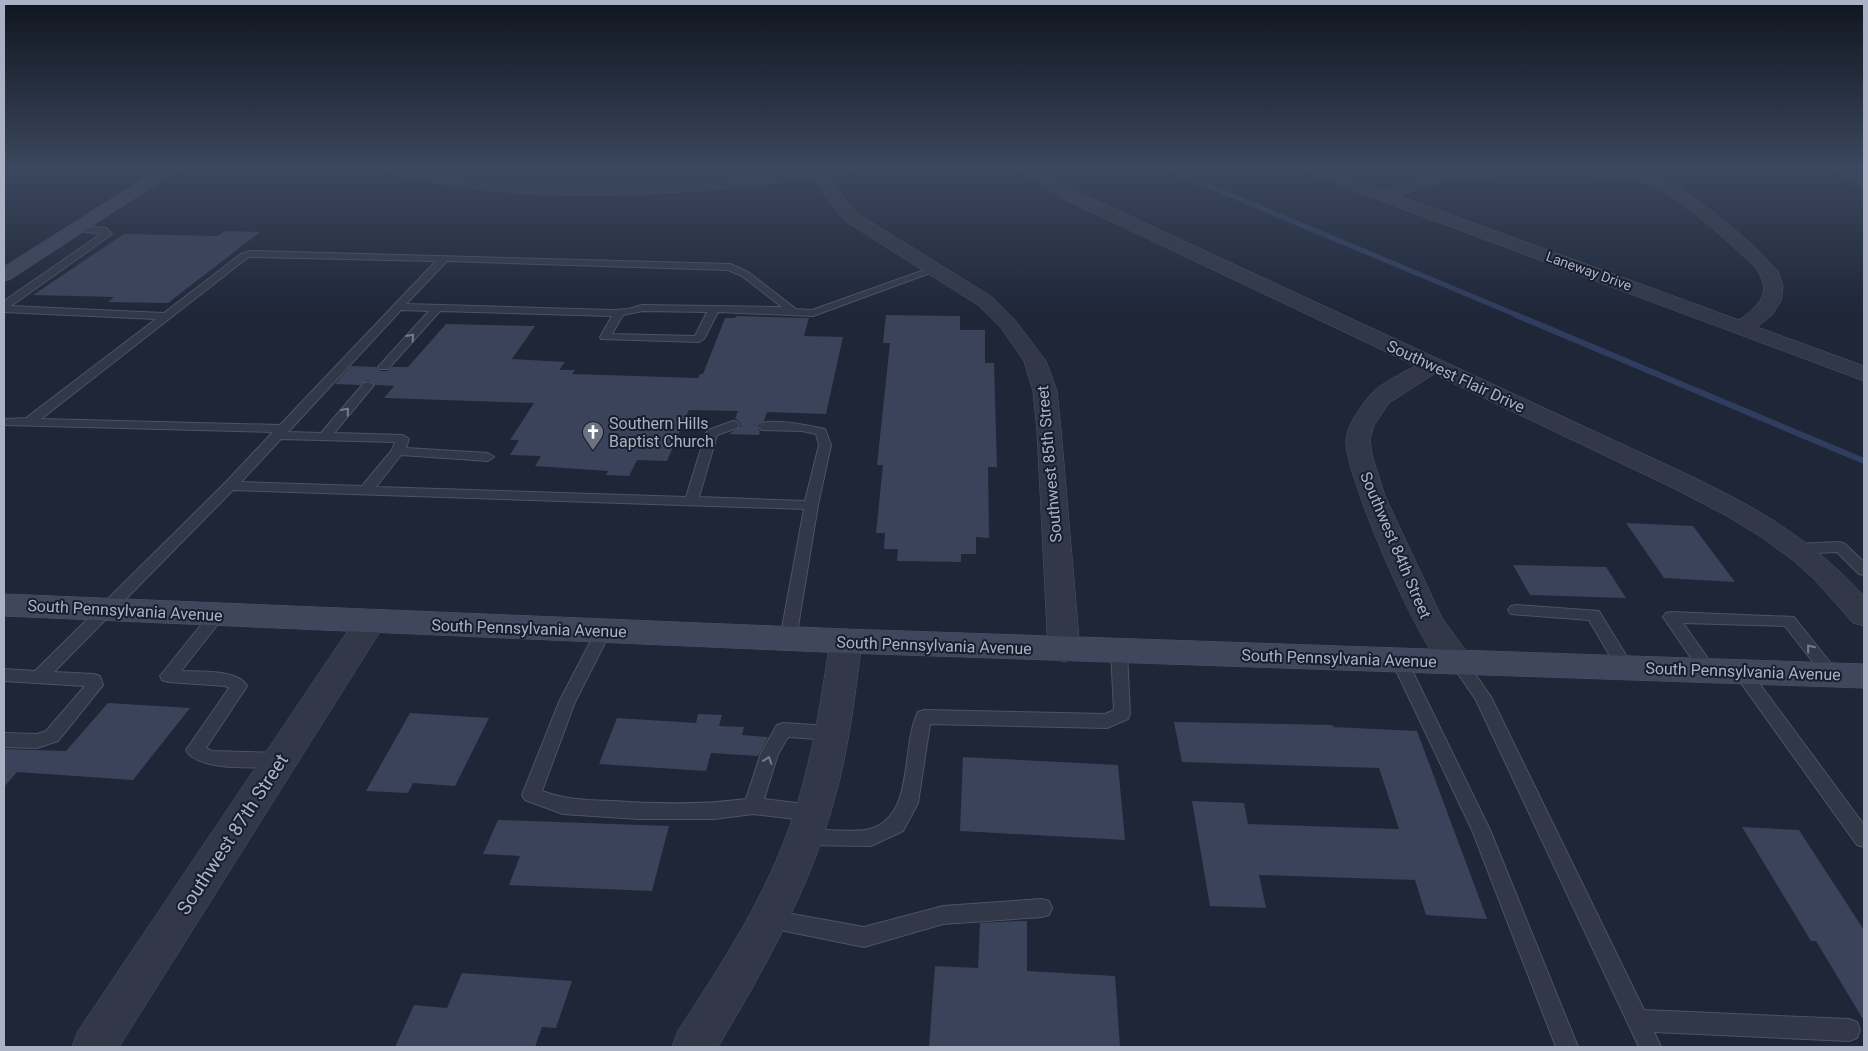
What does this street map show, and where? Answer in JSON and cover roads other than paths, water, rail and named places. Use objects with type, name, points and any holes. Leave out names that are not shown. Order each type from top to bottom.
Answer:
[{"type":"main road","points":[[4,274],[93,218]]},
{"type":"main road","name":"South Pennsylvania Avenue","points":[[4,605],[1064,650],[1864,676]]},
{"type":"street","name":"Southwest 85th Street","points":[[853,218],[936,269],[985,302],[1024,344],[1035,360],[1044,391],[1049,430],[1064,650]]},
{"type":"street","name":"Southwest Flair Drive","points":[[1119,218],[1708,494],[1753,519],[1796,548],[1856,598],[1864,615]]},
{"type":"street","name":"Laneway Drive","points":[[1445,218],[1864,374]]},
{"type":"street","points":[[1708,218],[1750,252],[1770,274],[1774,289],[1773,298],[1768,306],[1742,328]]},
{"type":"street","name":"Southwest 84th Street","points":[[1434,365],[1414,375],[1380,398],[1362,425],[1358,440],[1359,455],[1372,496],[1429,623],[1458,662]]},
{"type":"street","name":"Southwest 87th Street","points":[[94,1047],[370,622]]},
{"type":"street","points":[[694,1047],[769,918],[784,888],[809,825],[825,770],[846,641]]},
{"type":"lane","points":[[4,308],[107,234],[103,230],[77,228]]},
{"type":"lane","points":[[29,422],[236,260],[251,254],[730,267],[745,274],[794,312]]},
{"type":"lane","points":[[39,677],[230,486],[444,258]]},
{"type":"lane","points":[[397,307],[619,313],[642,308],[818,312],[936,269]]},
{"type":"lane","points":[[4,308],[166,316]]},
{"type":"lane","points":[[384,367],[437,308]]},
{"type":"lane","points":[[619,313],[605,337],[699,339],[714,309]]},
{"type":"lane","points":[[324,436],[368,385]]},
{"type":"lane","points":[[6,424],[29,422],[403,439],[398,452],[365,491]]},
{"type":"lane","points":[[691,501],[712,433],[733,425]]},
{"type":"lane","points":[[762,426],[802,427],[821,432],[825,445],[811,505],[788,639]]},
{"type":"lane","points":[[398,452],[488,457]]},
{"type":"lane","points":[[230,486],[811,505]]},
{"type":"lane","points":[[1796,548],[1840,547],[1864,570]]},
{"type":"lane","points":[[1516,610],[1594,615],[1625,667]]},
{"type":"lane","points":[[218,615],[168,676],[228,680],[239,686],[196,750],[210,758],[280,760]]},
{"type":"lane","points":[[1708,670],[1671,617],[1789,621],[1832,675]]},
{"type":"lane","points":[[603,631],[567,702],[531,795],[562,806],[638,810],[714,811],[753,806],[809,825],[871,838],[896,825],[909,803],[919,730],[924,717],[1107,721],[1122,714],[1119,652]]},
{"type":"lane","points":[[1399,660],[1481,830],[1567,1047]]},
{"type":"lane","points":[[1458,662],[1483,696],[1650,1047]]},
{"type":"lane","points":[[1742,672],[1864,839]]},
{"type":"lane","points":[[4,675],[94,680],[95,685],[52,736],[37,741],[4,740]]},
{"type":"lane","points":[[753,806],[770,753],[783,730],[831,733]]},
{"type":"lane","points":[[769,918],[864,937],[943,914],[1042,908]]},
{"type":"lane","points":[[1638,1021],[1849,1030]]},
{"type":"waterway","points":[[1285,218],[1519,316]]},
{"type":"waterway","points":[[1516,315],[1864,461]]},
{"type":"place","name":"Southern Hills Baptist Church","points":[[593,451]]}]
